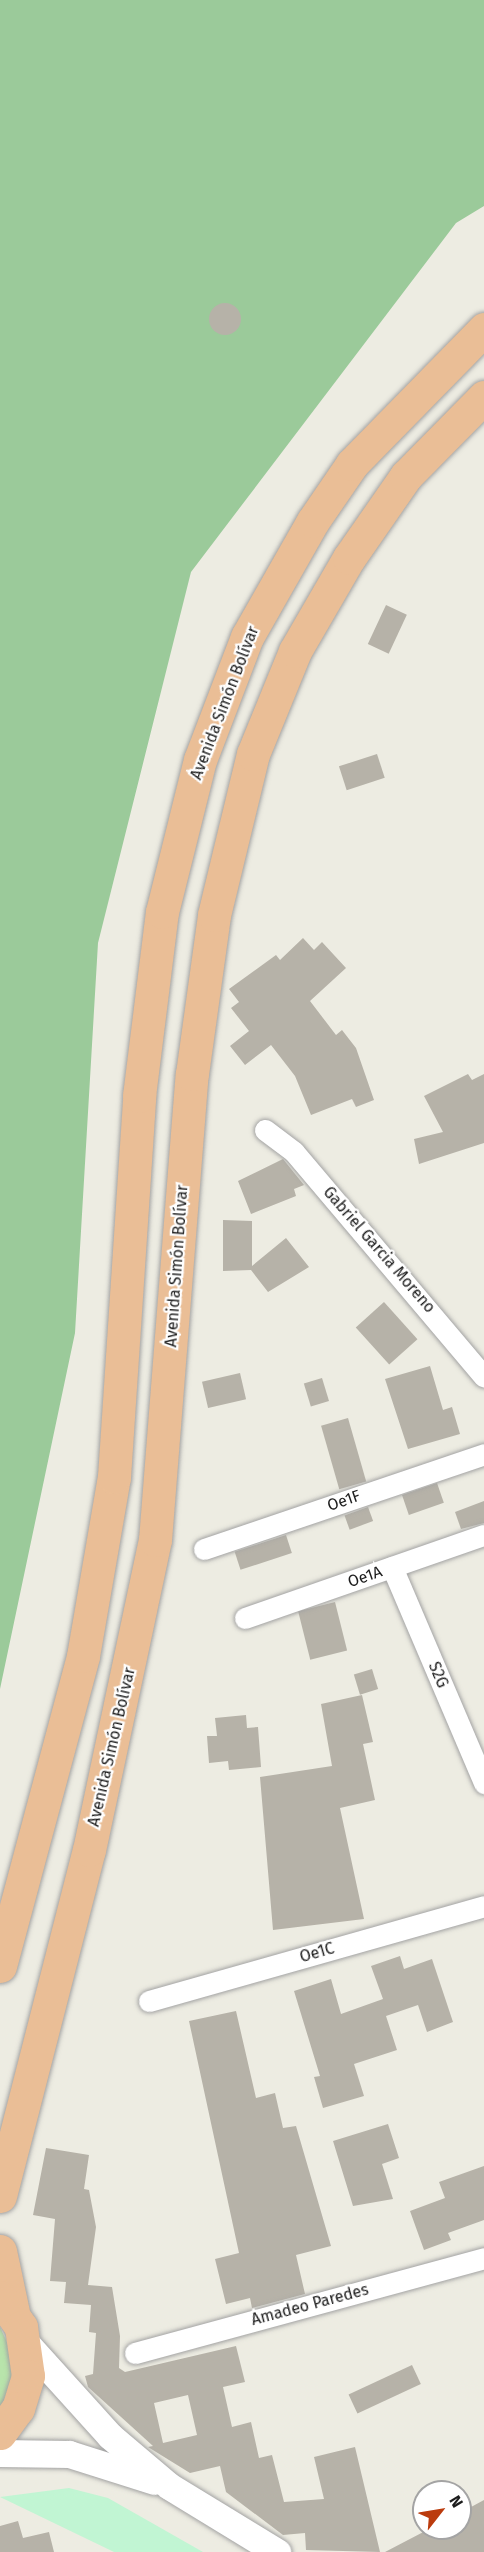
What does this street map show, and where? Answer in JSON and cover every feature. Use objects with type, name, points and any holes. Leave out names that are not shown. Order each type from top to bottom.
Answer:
[{"type":"highway","name":"Avenida Simón Bolívar","points":[[0,1966],[83,1656],[114,1477],[139,1096],[162,912],[200,760],[247,638],[313,521],[352,464],[484,329]]},
{"type":"highway","name":"Avenida Simón Bolívar","points":[[0,2196],[89,1850],[155,1540],[192,1074],[214,915],[253,754],[295,651],[349,558],[406,476],[484,397]]},
{"type":"highway","points":[[0,2251],[6,2305],[26,2343],[25,2387],[18,2408],[0,2433]]},
{"type":"street","name":"Gabriel Garcia Moreno","points":[[265,1131],[294,1152],[475,1347],[484,1377]]},
{"type":"street","name":"Oe1F","points":[[204,1549],[484,1454]]},
{"type":"street","name":"Oe1A","points":[[245,1618],[484,1535]]},
{"type":"street","name":"S2G","points":[[392,1567],[484,1783]]},
{"type":"street","name":"Oe1C","points":[[149,2001],[484,1906]]},
{"type":"street","name":"Amadeo Paredes","points":[[135,2353],[484,2258]]},
{"type":"street","points":[[26,2343],[110,2436],[169,2486],[277,2552]]},
{"type":"street","points":[[0,2452],[69,2454],[169,2486]]},
{"type":"green space","points":[[0,0],[484,0],[484,206],[456,223],[191,572],[98,943],[75,1333],[0,1689]]},
{"type":"green space","points":[[0,2327],[12,2353],[13,2380],[0,2415]]},
{"type":"green space","points":[[69,2488],[108,2498],[203,2552],[114,2552],[0,2497]]},
{"type":"building","points":[[225,303],[236,308],[241,319],[236,330],[225,335],[214,330],[209,319],[214,308]]},
{"type":"building","points":[[386,605],[407,615],[389,654],[368,644]]},
{"type":"building","points":[[377,754],[385,778],[347,790],[339,766]]},
{"type":"building","points":[[303,938],[314,950],[322,942],[346,968],[310,1001],[336,1035],[342,1030],[356,1048],[374,1100],[356,1107],[352,1099],[311,1115],[295,1076],[271,1045],[245,1065],[230,1046],[249,1031],[231,1008],[239,1002],[229,989],[276,955],[280,960]]},
{"type":"building","points":[[468,1074],[472,1080],[484,1074],[484,1143],[419,1164],[414,1139],[443,1132],[424,1096]]},
{"type":"building","points":[[283,1159],[304,1185],[294,1189],[296,1196],[251,1214],[238,1181]]},
{"type":"building","points":[[223,1220],[252,1221],[252,1266],[286,1238],[309,1267],[268,1292],[251,1270],[223,1271]]},
{"type":"building","points":[[384,1302],[417,1339],[389,1365],[356,1327]]},
{"type":"building","points":[[430,1366],[443,1410],[452,1407],[460,1434],[408,1449],[385,1379]]},
{"type":"building","points":[[240,1373],[246,1399],[208,1408],[202,1382]]},
{"type":"building","points":[[322,1378],[329,1401],[311,1407],[304,1384]]},
{"type":"building","points":[[348,1418],[366,1481],[339,1489],[321,1426]]},
{"type":"building","points":[[437,1483],[444,1503],[409,1515],[402,1495]]},
{"type":"building","points":[[484,1501],[484,1523],[461,1529],[455,1512]]},
{"type":"building","points":[[368,1507],[373,1521],[350,1530],[345,1516]]},
{"type":"building","points":[[286,1535],[292,1553],[241,1570],[235,1552]]},
{"type":"building","points":[[335,1602],[347,1651],[310,1660],[298,1611]]},
{"type":"building","points":[[372,1669],[378,1689],[360,1695],[354,1675]]},
{"type":"building","points":[[362,1695],[373,1742],[363,1744],[375,1800],[340,1808],[364,1919],[273,1930],[260,1777],[332,1766],[321,1704]]},
{"type":"building","points":[[246,1715],[247,1728],[258,1727],[261,1767],[229,1770],[228,1761],[209,1763],[207,1736],[217,1736],[215,1718]]},
{"type":"building","points":[[400,1956],[404,1969],[432,1959],[453,2022],[427,2032],[418,2005],[386,2016],[397,2050],[354,2064],[364,2096],[323,2108],[314,2077],[320,2076],[294,1991],[331,1979],[341,2014],[383,1999],[371,1966]]},
{"type":"building","points":[[236,2011],[256,2098],[275,2093],[283,2128],[296,2126],[331,2246],[296,2255],[305,2294],[252,2308],[250,2298],[226,2304],[215,2259],[239,2253],[189,2021]]},
{"type":"building","points":[[388,2124],[399,2158],[382,2164],[393,2199],[353,2206],[333,2141]]},
{"type":"building","points":[[46,2148],[89,2155],[84,2189],[89,2190],[96,2227],[88,2285],[112,2287],[120,2336],[119,2368],[125,2372],[236,2346],[245,2382],[223,2387],[232,2427],[251,2422],[259,2458],[272,2455],[284,2502],[324,2499],[314,2457],[355,2447],[380,2552],[306,2550],[305,2533],[283,2535],[226,2492],[220,2466],[190,2473],[148,2447],[153,2446],[88,2387],[85,2376],[93,2374],[96,2333],[89,2332],[91,2305],[64,2303],[66,2282],[50,2281],[55,2219],[33,2215]],"holes":[[[188,2395],[197,2435],[163,2443],[154,2403]]]},
{"type":"building","points":[[484,2166],[484,2220],[448,2233],[451,2240],[424,2250],[410,2211],[445,2198],[439,2182]]},
{"type":"building","points":[[412,2365],[421,2384],[357,2414],[349,2395]]},
{"type":"building","points":[[484,2500],[484,2552],[385,2552],[412,2538],[412,2540],[472,2540],[472,2506]]},
{"type":"building","points":[[18,2521],[23,2538],[49,2532],[54,2552],[0,2552],[0,2526]]}]
